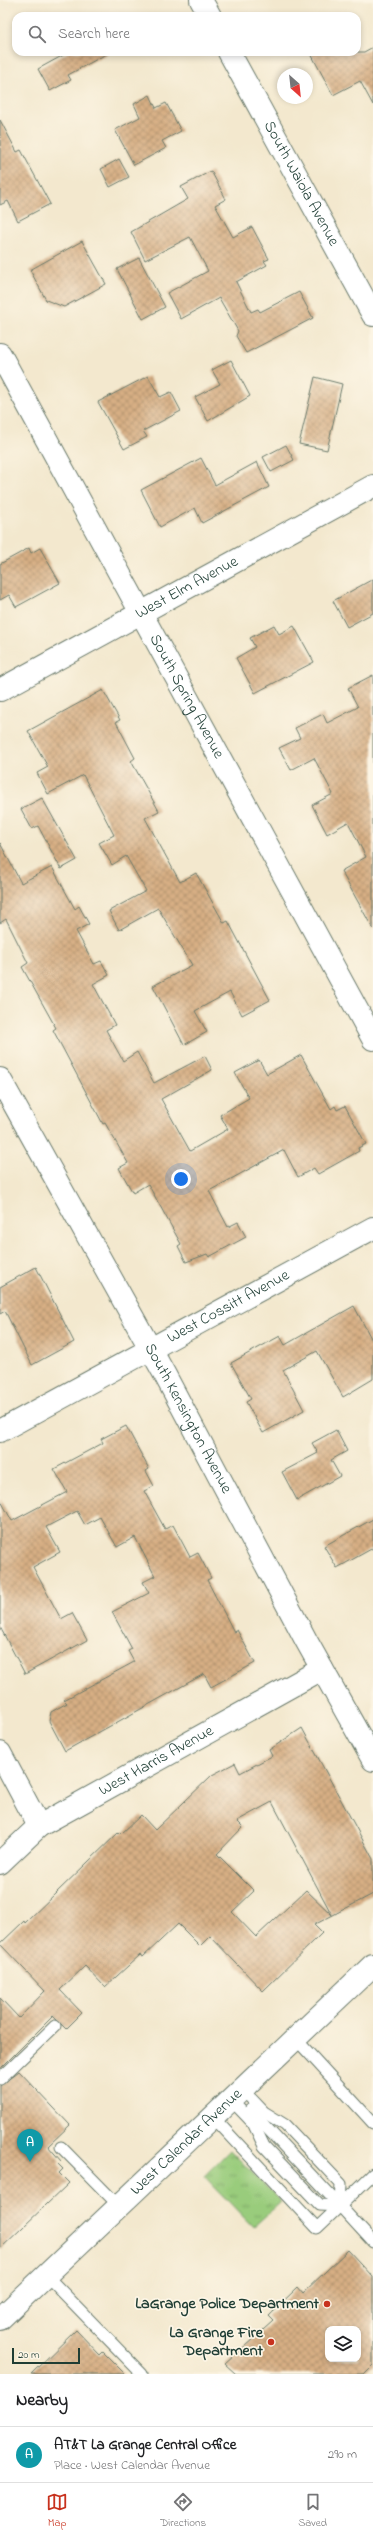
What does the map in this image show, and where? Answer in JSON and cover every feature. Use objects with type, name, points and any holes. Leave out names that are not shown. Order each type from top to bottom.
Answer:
[{"type":"street","points":[[201,0],[208,12]]},
{"type":"street","name":"South Waiola Avenue","points":[[232,56],[373,315]]},
{"type":"street","name":"South Spring Avenue","points":[[0,354],[373,1039]]},
{"type":"street","name":"West Elm Avenue","points":[[0,690],[140,612],[373,486]]},
{"type":"street","name":"South Kensington Avenue","points":[[0,1079],[150,1349],[322,1669],[373,1760]]},
{"type":"street","name":"West Cossitt Avenue","points":[[0,1431],[373,1228]]},
{"type":"street","name":"West Harris Avenue","points":[[0,1863],[39,1826],[322,1669]]},
{"type":"street","points":[[0,1752],[39,1826]]},
{"type":"street","name":"West Calendar Avenue","points":[[0,2319],[373,1965]]},
{"type":"lane","points":[[0,2079],[55,2026]]},
{"type":"lane","points":[[296,2039],[373,2123]]},
{"type":"lane","points":[[236,2095],[285,2125],[341,2184],[340,2206]]},
{"type":"lane","points":[[236,2095],[264,2146],[320,2205],[340,2206],[373,2242]]},
{"type":"lane","points":[[213,2117],[317,2228],[373,2174]]},
{"type":"lane","points":[[61,2147],[119,2206]]},
{"type":"lane","points":[[46,2275],[142,2374]]},
{"type":"green space","points":[[230,2150],[281,2202],[253,2227],[204,2176]]},
{"type":"building","points":[[373,47],[373,105],[360,81],[333,95],[312,56],[361,56],[361,52]]},
{"type":"building","points":[[62,56],[103,56],[68,75],[71,80],[50,91],[38,69]]},
{"type":"building","points":[[150,95],[156,108],[166,103],[181,131],[162,141],[166,148],[134,165],[115,130],[140,117],[134,104]]},
{"type":"building","points":[[0,120],[17,152],[21,150],[50,204],[18,221],[8,201],[0,205]]},
{"type":"building","points":[[119,159],[129,177],[110,187],[101,169]]},
{"type":"building","points":[[211,171],[226,199],[215,205],[233,237],[252,227],[269,259],[264,261],[267,265],[236,282],[251,312],[258,309],[260,312],[299,292],[313,318],[246,353],[236,336],[238,331],[219,298],[181,319],[167,293],[208,271],[190,237],[145,260],[131,232],[188,199],[181,187]]},
{"type":"building","points":[[82,241],[106,284],[64,307],[46,300],[30,270]]},
{"type":"building","points":[[139,258],[165,307],[143,319],[117,269]]},
{"type":"building","points":[[231,360],[250,396],[208,421],[195,397],[220,384],[212,370]]},
{"type":"building","points":[[148,376],[160,397],[171,392],[181,411],[143,431],[147,437],[124,449],[98,402]]},
{"type":"building","points":[[315,377],[342,384],[327,450],[299,444]]},
{"type":"building","points":[[286,445],[294,460],[271,472],[263,457]]},
{"type":"building","points":[[201,458],[215,485],[257,462],[269,487],[202,523],[195,508],[160,527],[141,490]]},
{"type":"building","points":[[29,548],[31,553],[40,548],[60,583],[16,607],[9,595],[0,600],[0,564]]},
{"type":"building","points":[[373,579],[373,613],[347,627],[333,601]]},
{"type":"building","points":[[274,625],[279,634],[294,626],[314,662],[255,693],[236,658],[255,647],[250,638]]},
{"type":"building","points":[[373,675],[373,929],[341,871],[366,857],[348,822],[327,834],[312,805],[333,794],[314,758],[291,770],[279,748],[300,738],[295,728],[323,714],[327,723],[358,707],[348,688]]},
{"type":"building","points":[[103,690],[120,720],[116,722],[135,758],[131,761],[159,811],[145,818],[180,882],[196,873],[224,923],[228,921],[270,1000],[242,1015],[230,992],[195,1011],[207,1032],[184,1045],[153,986],[192,965],[158,908],[119,930],[109,911],[146,891],[126,856],[112,865],[99,843],[114,835],[83,775],[48,794],[37,773],[48,767],[28,731]]},
{"type":"building","points":[[42,798],[77,860],[61,869],[38,826],[32,829],[21,809]]},
{"type":"building","points":[[0,843],[21,883],[52,867],[75,909],[79,906],[89,924],[76,931],[94,964],[101,961],[109,975],[93,984],[115,1025],[106,1030],[123,1061],[137,1052],[154,1083],[205,1056],[212,1070],[161,1099],[190,1151],[228,1129],[220,1115],[249,1098],[235,1073],[259,1060],[267,1074],[301,1055],[331,1109],[335,1106],[337,1110],[345,1106],[366,1144],[358,1148],[359,1151],[318,1174],[314,1168],[298,1177],[284,1150],[209,1191],[228,1227],[238,1222],[246,1237],[209,1257],[207,1254],[186,1262],[178,1246],[181,1244],[148,1184],[133,1193],[119,1168],[128,1163],[105,1123],[103,1124],[53,1030],[56,1028],[22,967],[28,963],[6,919],[0,923]]},
{"type":"building","points":[[36,1267],[74,1342],[32,1365],[5,1311],[0,1314],[0,1287]]},
{"type":"building","points":[[354,1306],[373,1342],[373,1379],[343,1397],[317,1351],[283,1370],[304,1410],[263,1433],[246,1402],[251,1399],[231,1363],[280,1336],[285,1345]]},
{"type":"building","points":[[126,1426],[149,1469],[146,1471],[154,1486],[144,1491],[165,1529],[173,1525],[190,1557],[198,1553],[211,1578],[207,1580],[234,1632],[237,1630],[255,1663],[211,1687],[204,1674],[65,1751],[49,1721],[51,1712],[67,1703],[64,1700],[134,1662],[128,1651],[132,1649],[112,1612],[149,1593],[143,1582],[155,1576],[135,1537],[117,1547],[100,1517],[85,1525],[77,1511],[46,1527],[60,1552],[33,1567],[61,1619],[72,1613],[87,1640],[25,1674],[0,1627],[0,1499],[12,1521],[67,1492],[54,1469],[103,1443],[101,1439]]},
{"type":"building","points":[[336,1430],[347,1451],[331,1460],[340,1476],[297,1500],[282,1472],[318,1453],[312,1443]]},
{"type":"building","points":[[373,1519],[373,1548],[337,1568],[324,1546]]},
{"type":"building","points":[[302,1728],[373,1859],[373,1894],[314,1925],[322,1933],[263,1991],[210,1936],[200,1946],[178,1924],[143,1957],[140,1955],[105,1987],[85,1966],[60,1990],[82,2013],[66,2029],[53,2016],[0,2069],[0,1998],[19,2018],[45,1991],[0,1944],[24,1921],[25,1923],[119,1832],[121,1834],[141,1815],[155,1830],[212,1775],[235,1763],[240,1773],[272,1756],[269,1750]],"holes":[[[272,1802],[332,1915],[306,1890],[256,1937],[232,1912],[254,1891],[217,1854],[243,1827],[237,1821]]]},
{"type":"building","points":[[19,2071],[70,2125],[48,2146],[61,2161],[58,2164],[63,2169],[59,2173],[69,2183],[0,2249],[0,2086]]},
{"type":"building","name":"LaGrange Police Department","points":[[348,2250],[373,2277],[373,2365],[364,2374],[236,2374],[225,2364],[273,2321],[268,2316],[298,2287],[303,2293]]},
{"type":"building","points":[[76,2330],[100,2355],[103,2352],[125,2374],[31,2374]]},
{"type":"place","name":"AT&T La Grange Central Office","points":[[30,2162]]},
{"type":"place","name":"LaGrange Police Department","points":[[327,2304]]},
{"type":"place","name":"La Grange Fire Department","points":[[271,2342]]}]
